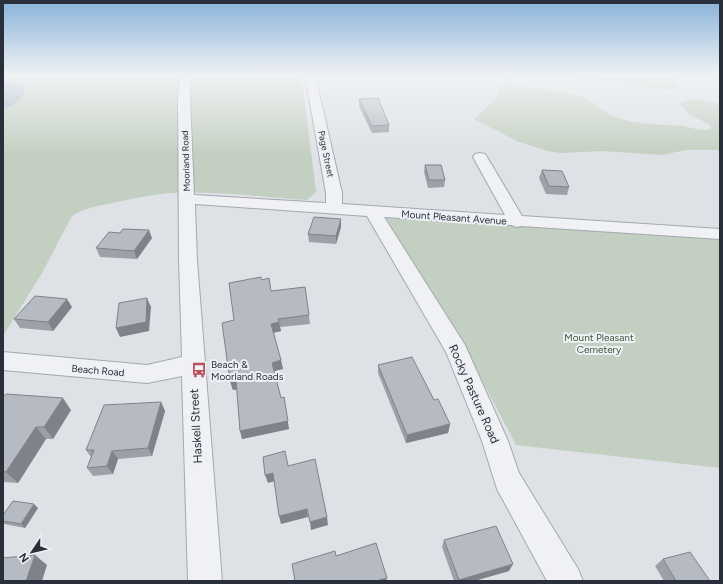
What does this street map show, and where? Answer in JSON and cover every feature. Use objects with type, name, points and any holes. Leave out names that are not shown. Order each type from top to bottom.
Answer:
[{"type":"street","name":"Moorland Road","points":[[184,102],[188,199]]},
{"type":"street","name":"Page Street","points":[[316,102],[334,193],[334,209]]},
{"type":"street","points":[[480,157],[517,222]]},
{"type":"street","name":"Mount Pleasant Avenue","points":[[188,199],[517,222],[720,234]]},
{"type":"street","name":"Haskell Street","points":[[188,199],[188,260],[205,581]]},
{"type":"street","name":"Rocky Pasture Road","points":[[373,212],[457,351],[496,440],[507,479],[545,548],[566,581]]},
{"type":"street","name":"Beach Road","points":[[3,361],[147,374],[193,364]]},
{"type":"green space","points":[[3,102],[305,102],[316,192],[307,200],[190,193],[145,196],[88,208],[72,216],[42,273],[3,336]]},
{"type":"green space","points":[[492,102],[591,102],[605,112],[626,120],[707,130],[711,129],[710,125],[689,114],[679,104],[682,102],[711,102],[720,104],[720,150],[686,150],[662,155],[602,151],[561,153],[548,151],[519,142],[474,119]]},
{"type":"green space","name":"Mount Pleasant Cemetery","points":[[386,218],[720,239],[720,468],[516,445],[465,348]]},
{"type":"water","points":[[3,102],[15,102],[13,104],[3,110]]},
{"type":"building","points":[[361,102],[380,102],[389,125],[372,126]]},
{"type":"building","points":[[425,165],[441,165],[445,180],[429,180]]},
{"type":"building","points":[[542,170],[562,171],[569,187],[549,186]]},
{"type":"building","points":[[314,217],[341,219],[336,236],[308,234]]},
{"type":"building","points":[[123,229],[149,230],[134,251],[96,248],[109,232],[120,233]]},
{"type":"building","points":[[261,277],[262,280],[269,278],[271,291],[305,287],[309,315],[278,319],[279,322],[271,324],[281,360],[272,363],[281,398],[284,397],[288,421],[240,431],[236,380],[230,381],[222,323],[234,320],[229,283]]},
{"type":"building","points":[[35,296],[67,299],[48,322],[14,319]]},
{"type":"building","points":[[147,298],[146,322],[116,328],[119,303]]},
{"type":"building","points":[[412,357],[434,400],[438,399],[450,424],[407,435],[378,365]]},
{"type":"building","points":[[6,394],[63,398],[44,427],[36,427],[6,472],[3,471],[3,397]]},
{"type":"building","points":[[161,402],[148,448],[112,451],[107,466],[87,468],[94,450],[86,450],[104,405]]},
{"type":"building","points":[[285,451],[288,466],[315,459],[327,517],[310,522],[307,509],[279,516],[273,473],[265,475],[263,457]]},
{"type":"building","points":[[13,501],[34,504],[21,524],[3,521],[3,515]]},
{"type":"building","points":[[496,526],[513,564],[459,580],[444,540]]},
{"type":"building","points":[[376,543],[387,578],[376,581],[295,581],[292,564],[335,551],[336,556]]},
{"type":"building","points":[[690,552],[710,581],[676,581],[663,559]]},
{"type":"building","points":[[35,555],[26,581],[3,581],[3,558]]},
{"type":"place","name":"Beach & Moorland Roads","points":[[199,370]]}]
